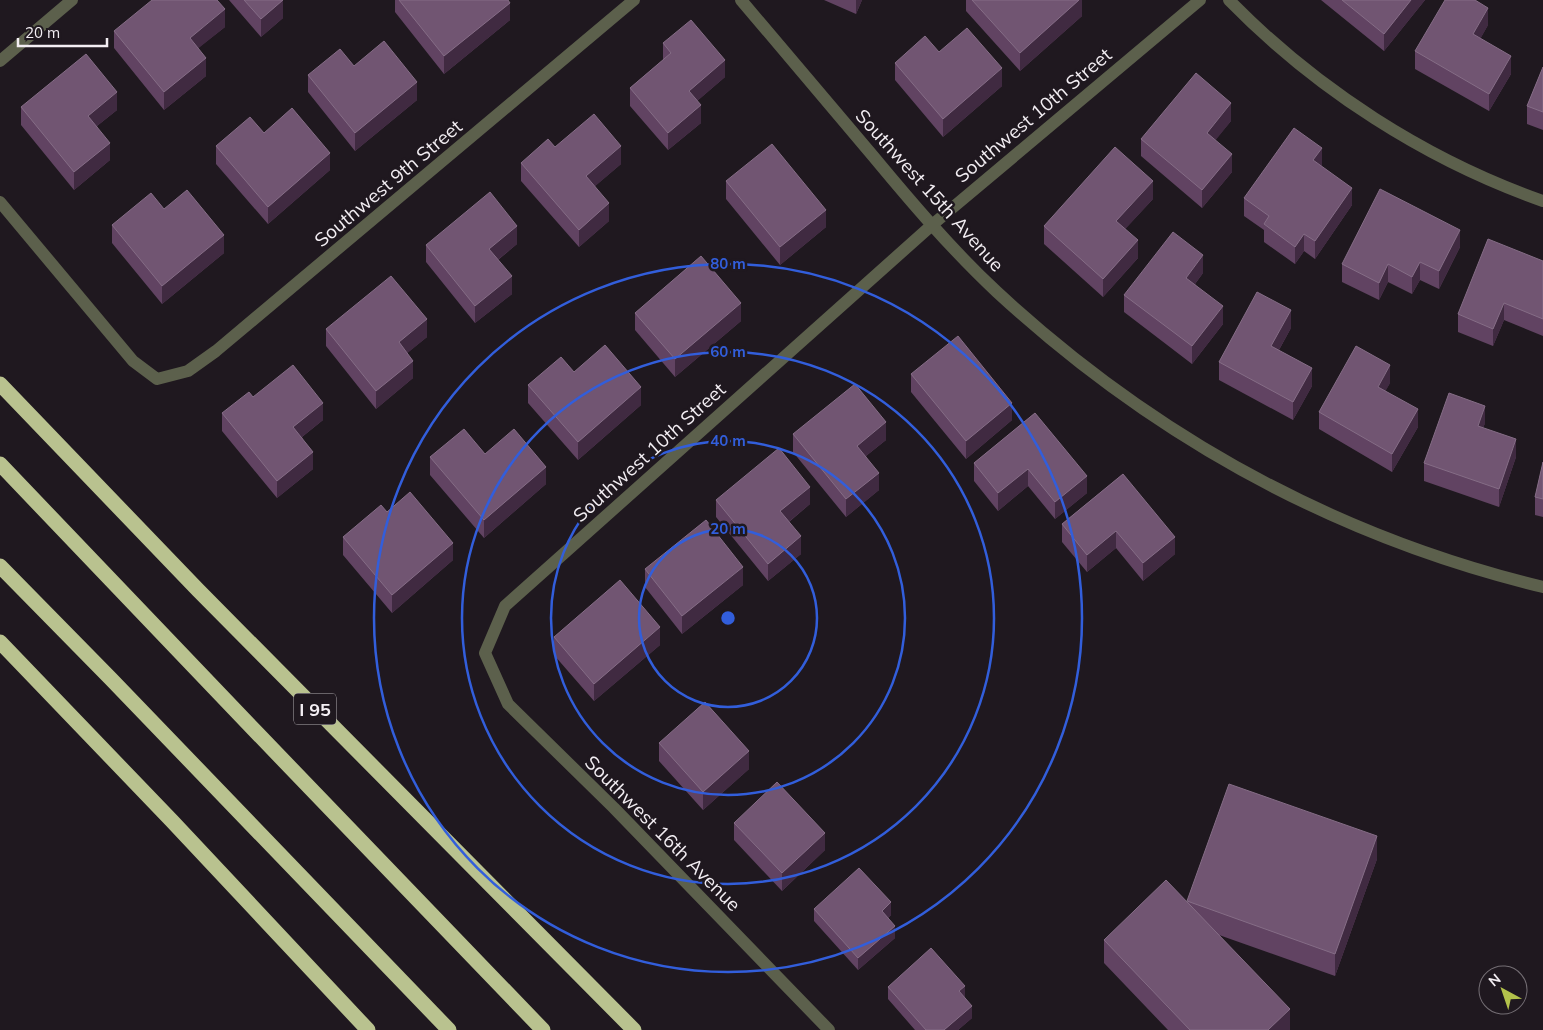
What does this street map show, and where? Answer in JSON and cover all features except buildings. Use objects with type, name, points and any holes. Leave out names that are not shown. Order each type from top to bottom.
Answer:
[{"type":"highway","name":"I 95","points":[[0,384],[198,590],[634,1030]]},
{"type":"highway","points":[[0,464],[279,757],[543,1030]]},
{"type":"highway","points":[[0,566],[449,1030]]},
{"type":"highway","points":[[0,642],[166,814],[368,1030]]},
{"type":"street","points":[[0,61],[72,0]]},
{"type":"street","name":"Southwest 9th Street","points":[[0,202],[133,361],[157,379],[188,371],[216,352],[634,0]]},
{"type":"street","name":"Southwest 15th Avenue","points":[[740,0],[932,225],[996,291],[1073,358],[1128,399],[1214,455],[1305,503],[1399,544],[1496,575],[1543,587]]},
{"type":"street","name":"Southwest 10th Street","points":[[485,653],[505,606],[932,225],[1200,0]]},
{"type":"street","points":[[1229,0],[1299,64],[1368,114],[1442,157],[1543,201]]},
{"type":"street","name":"Southwest 16th Avenue","points":[[485,653],[508,704],[614,808],[829,1030]]}]
